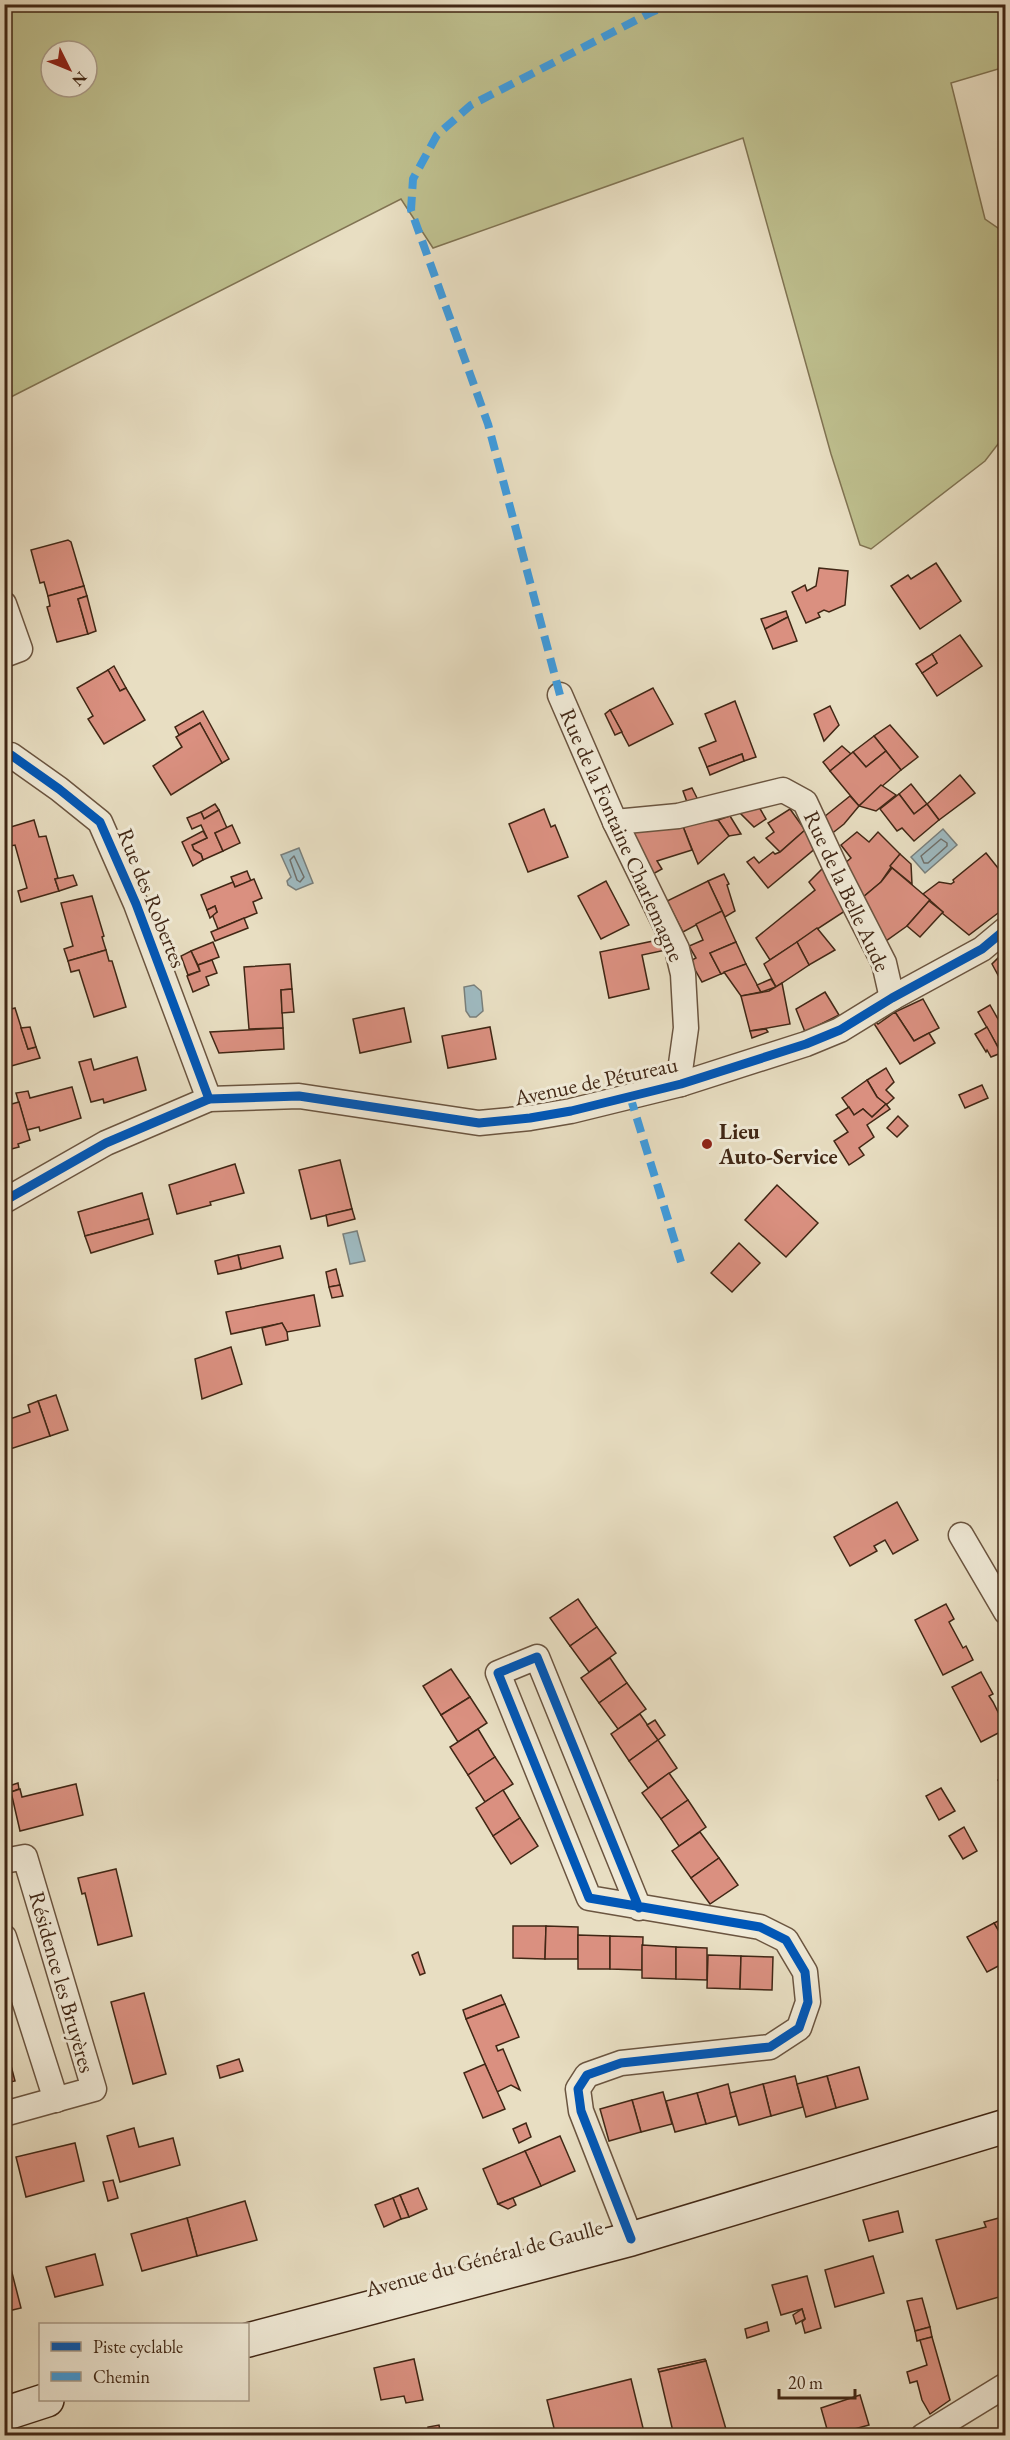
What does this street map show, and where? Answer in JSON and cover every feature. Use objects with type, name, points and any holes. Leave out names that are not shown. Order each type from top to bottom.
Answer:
[{"type":"main road","name":"Avenue du Général de Gaulle","points":[[249,2340],[631,2239],[1005,2126]]},
{"type":"main road","points":[[4,2395],[39,2388]]},
{"type":"main road","points":[[4,2414],[44,2401]]},
{"type":"street","points":[[4,604],[20,649],[4,654]]},
{"type":"street","name":"Rue de la Fontaine Charlemagne","points":[[560,695],[615,822],[677,949],[683,974],[686,1028],[680,1071],[681,1084]]},
{"type":"street","name":"Rue des Robertes","points":[[7,749],[100,822],[136,904],[208,1100]]},
{"type":"street","name":"Rue de la Belle Aude","points":[[615,822],[678,816],[783,790],[805,802],[884,963],[892,998]]},
{"type":"street","name":"Avenue de Pétureau","points":[[4,1201],[106,1143],[208,1100],[299,1096],[479,1123],[571,1111],[681,1084],[806,1044],[840,1030],[892,998],[982,949],[1005,928]]},
{"type":"street","points":[[960,1535],[1005,1612]]},
{"type":"street","points":[[631,2239],[580,2111],[578,2089],[587,2075],[621,2063],[770,2047],[798,2028],[808,2001],[805,1972],[786,1940],[760,1927],[639,1908],[589,1898],[498,1673],[537,1657],[639,1908]]},
{"type":"street","name":"Résidence les Bruyères","points":[[4,1861],[25,1857],[93,2090],[4,2114]]},
{"type":"street","name":"Résidence les Bruyères","points":[[4,1937],[56,2100]]},
{"type":"street","points":[[923,2436],[1005,2385]]},
{"type":"green space","points":[[5,4],[1005,5],[1005,67],[951,83],[985,219],[1005,233],[1005,435],[985,461],[871,549],[860,545],[831,454],[743,138],[433,248],[401,199],[5,400]]},
{"type":"water","points":[[943,829],[957,845],[925,873],[911,857]]},
{"type":"water","points":[[299,848],[313,883],[296,890],[288,885],[287,881],[291,877],[281,855]]},
{"type":"water","points":[[474,985],[481,991],[483,1011],[476,1017],[470,1017],[466,1011],[464,987]]},
{"type":"water","points":[[357,1231],[365,1261],[350,1264],[343,1234]]},
{"type":"building","points":[[68,540],[71,542],[84,586],[48,596],[44,582],[40,583],[31,550]]},
{"type":"building","points":[[936,563],[961,601],[920,629],[891,586],[908,575],[911,579]]},
{"type":"building","points":[[819,568],[848,571],[845,605],[829,612],[824,610],[818,613],[820,617],[806,623],[792,592],[805,585],[807,591],[816,586]]},
{"type":"building","points":[[84,586],[87,596],[78,599],[88,634],[57,642],[47,607],[50,606],[48,596]]},
{"type":"building","points":[[87,596],[96,631],[88,634],[78,599]]},
{"type":"building","points":[[786,611],[788,617],[765,629],[761,619]]},
{"type":"building","points":[[788,617],[797,641],[773,649],[765,629]]},
{"type":"building","points":[[960,635],[982,666],[937,696],[922,673],[937,663],[932,654]]},
{"type":"building","points":[[932,654],[937,663],[922,673],[916,664]]},
{"type":"building","points":[[114,666],[126,688],[120,691],[108,670]]},
{"type":"building","points":[[108,670],[120,691],[126,688],[145,720],[104,744],[88,719],[93,716],[77,688]]},
{"type":"building","points":[[653,688],[673,724],[629,746],[610,710]]},
{"type":"building","points":[[735,701],[756,757],[744,761],[742,754],[707,767],[699,748],[716,741],[705,714]]},
{"type":"building","points":[[830,706],[839,725],[824,741],[814,714]]},
{"type":"building","points":[[610,710],[622,732],[615,735],[605,714]]},
{"type":"building","points":[[203,711],[229,759],[222,763],[200,723],[179,735],[175,727]]},
{"type":"building","points":[[200,723],[222,763],[171,795],[153,766],[182,747],[176,737]]},
{"type":"building","points":[[890,725],[918,757],[901,770],[874,736]]},
{"type":"building","points":[[874,736],[886,751],[866,767],[853,752]]},
{"type":"building","points":[[842,746],[851,754],[830,771],[823,762]]},
{"type":"building","points":[[886,751],[901,770],[859,806],[830,771],[853,752],[866,767]]},
{"type":"building","points":[[742,754],[744,761],[710,775],[707,767]]},
{"type":"building","points":[[960,775],[975,793],[939,820],[927,804]]},
{"type":"building","points":[[911,784],[927,804],[914,814],[899,794]]},
{"type":"building","points":[[881,785],[896,795],[876,811],[859,806]]},
{"type":"building","points":[[692,788],[699,802],[688,805],[683,791]]},
{"type":"building","points":[[899,794],[914,814],[927,804],[939,820],[914,841],[902,828],[897,831],[880,809]]},
{"type":"building","points":[[850,796],[859,806],[844,824],[830,835],[819,821]]},
{"type":"building","points":[[215,804],[219,810],[204,819],[201,812]]},
{"type":"building","points":[[759,807],[766,819],[754,827],[740,813]]},
{"type":"building","points":[[544,809],[551,827],[555,825],[568,857],[528,872],[509,824]]},
{"type":"building","points":[[790,809],[805,830],[780,852],[766,838],[774,832],[768,823]]},
{"type":"building","points":[[219,810],[227,828],[215,833],[223,851],[203,860],[201,854],[194,850],[192,845],[207,838],[201,825],[192,829],[187,818],[201,812],[204,819]]},
{"type":"building","points":[[730,816],[741,834],[729,836],[718,820]]},
{"type":"building","points":[[34,820],[39,837],[46,836],[58,878],[55,879],[59,891],[21,902],[18,891],[27,888],[15,845],[5,847],[4,829]]},
{"type":"building","points":[[718,820],[729,836],[698,864],[682,824]]},
{"type":"building","points":[[682,824],[692,850],[657,861],[662,869],[653,874],[634,833],[639,830]]},
{"type":"building","points":[[232,825],[240,843],[223,851],[215,833]]},
{"type":"building","points":[[805,830],[817,847],[768,888],[747,862],[754,857],[759,863],[773,852],[775,854],[780,852]]},
{"type":"building","points":[[203,831],[207,838],[192,845],[194,850],[201,854],[203,860],[193,866],[182,842]]},
{"type":"building","points":[[857,832],[869,842],[878,832],[900,854],[881,882],[861,899],[844,864],[851,858],[841,845]]},
{"type":"building","points":[[986,853],[1006,878],[1006,907],[969,935],[923,894],[939,882],[951,884]]},
{"type":"building","points":[[900,854],[911,864],[912,884],[890,866]]},
{"type":"building","points":[[823,868],[848,909],[770,960],[756,938],[815,890],[809,882]]},
{"type":"building","points":[[892,868],[930,900],[907,926],[883,943],[862,898],[881,882]]},
{"type":"building","points":[[247,871],[251,881],[235,887],[231,877]]},
{"type":"building","points":[[724,874],[729,884],[727,885],[735,911],[725,917],[708,881]]},
{"type":"building","points":[[73,875],[77,885],[59,891],[55,879]]},
{"type":"building","points":[[254,879],[262,898],[253,902],[257,913],[218,929],[212,914],[217,912],[215,906],[207,910],[201,895],[233,882],[235,887]]},
{"type":"building","points":[[606,881],[629,925],[601,939],[578,896]]},
{"type":"building","points":[[708,881],[722,911],[683,932],[667,901]]},
{"type":"building","points":[[92,896],[106,950],[68,961],[64,949],[73,946],[61,903]]},
{"type":"building","points":[[929,901],[943,912],[920,937],[907,926]]},
{"type":"building","points":[[215,906],[217,912],[210,918],[207,910]]},
{"type":"building","points":[[722,911],[736,942],[710,953],[721,974],[702,982],[690,961],[696,958],[689,946],[703,940],[696,924]]},
{"type":"building","points":[[244,918],[248,928],[215,941],[211,932]]},
{"type":"building","points":[[817,928],[835,950],[809,965],[797,942]]},
{"type":"building","points":[[663,939],[666,950],[642,955],[649,989],[609,998],[600,952]]},
{"type":"building","points":[[213,942],[219,957],[198,965],[191,951]]},
{"type":"building","points":[[736,942],[746,964],[721,974],[710,953]]},
{"type":"building","points":[[797,942],[809,965],[776,987],[764,964]]},
{"type":"building","points":[[106,950],[109,961],[112,961],[126,1007],[94,1017],[79,970],[71,972],[68,961]]},
{"type":"building","points":[[1006,950],[1006,990],[992,964]]},
{"type":"building","points":[[191,951],[200,971],[188,975],[181,956]]},
{"type":"building","points":[[212,960],[217,973],[206,977],[209,985],[193,992],[187,976],[200,971],[198,965]]},
{"type":"building","points":[[290,964],[292,989],[281,990],[283,1028],[249,1029],[244,967]]},
{"type":"building","points":[[746,964],[761,992],[741,996],[724,972]]},
{"type":"building","points":[[771,979],[776,987],[761,992],[757,985]]},
{"type":"building","points":[[782,983],[790,1024],[750,1031],[741,996],[769,991]]},
{"type":"building","points":[[292,989],[294,1012],[282,1013],[281,990]]},
{"type":"building","points":[[825,992],[839,1015],[805,1032],[796,1009]]},
{"type":"building","points":[[923,999],[939,1028],[914,1041],[895,1012]]},
{"type":"building","points":[[990,1005],[1006,1033],[1006,1061],[978,1012]]},
{"type":"building","points":[[15,1008],[28,1049],[36,1047],[40,1058],[4,1068],[4,1011]]},
{"type":"building","points":[[404,1008],[411,1042],[360,1053],[353,1019]]},
{"type":"building","points":[[895,1012],[914,1041],[929,1033],[935,1043],[900,1064],[873,1022],[878,1024]]},
{"type":"building","points":[[30,1027],[36,1047],[28,1049],[21,1028]]},
{"type":"building","points":[[490,1027],[496,1059],[448,1068],[442,1036]]},
{"type":"building","points":[[987,1027],[1001,1053],[991,1057],[975,1034]]},
{"type":"building","points":[[283,1028],[284,1049],[219,1053],[210,1032]]},
{"type":"building","points":[[766,1029],[768,1032],[752,1038],[750,1031]]},
{"type":"building","points":[[137,1057],[146,1090],[104,1103],[103,1099],[91,1102],[79,1062],[91,1059],[94,1070]]},
{"type":"building","points":[[886,1068],[894,1082],[886,1090],[894,1098],[886,1105],[877,1097],[867,1080]]},
{"type":"building","points":[[867,1080],[877,1097],[886,1104],[872,1117],[863,1109],[854,1115],[842,1098]]},
{"type":"building","points":[[982,1085],[988,1098],[965,1108],[959,1095]]},
{"type":"building","points":[[72,1087],[81,1118],[40,1131],[39,1127],[27,1130],[16,1093],[28,1091],[30,1098]]},
{"type":"building","points":[[19,1102],[30,1140],[18,1144],[19,1147],[4,1151],[4,1115],[10,1114],[8,1105]]},
{"type":"building","points":[[886,1104],[890,1109],[867,1125],[874,1137],[859,1148],[864,1155],[849,1165],[834,1141],[848,1132],[836,1115],[849,1107],[854,1115],[863,1109],[872,1117]]},
{"type":"building","points":[[898,1116],[908,1126],[897,1137],[887,1128]]},
{"type":"building","points":[[340,1160],[352,1209],[311,1219],[299,1170]]},
{"type":"building","points":[[235,1164],[244,1193],[177,1214],[169,1185]]},
{"type":"building","points":[[777,1185],[818,1223],[786,1257],[745,1220]]},
{"type":"building","points":[[142,1193],[149,1219],[85,1236],[78,1212]]},
{"type":"building","points":[[352,1209],[355,1219],[328,1226],[326,1215]]},
{"type":"building","points":[[149,1219],[153,1234],[91,1253],[85,1236]]},
{"type":"building","points":[[739,1243],[760,1263],[732,1292],[711,1273]]},
{"type":"building","points":[[280,1246],[283,1258],[241,1269],[238,1255]]},
{"type":"building","points":[[238,1255],[241,1269],[218,1274],[215,1261]]},
{"type":"building","points":[[336,1269],[340,1285],[329,1287],[326,1272]]},
{"type":"building","points":[[340,1285],[343,1296],[332,1298],[329,1287]]},
{"type":"building","points":[[314,1295],[320,1326],[287,1332],[282,1323],[231,1334],[226,1312]]},
{"type":"building","points":[[282,1323],[288,1340],[266,1345],[262,1328]]},
{"type":"building","points":[[231,1347],[242,1384],[202,1399],[195,1359]]},
{"type":"building","points":[[56,1395],[68,1430],[50,1436],[38,1401]]},
{"type":"building","points":[[38,1401],[50,1436],[4,1451],[4,1421],[30,1412],[28,1405]]},
{"type":"building","points":[[897,1502],[918,1540],[893,1554],[885,1540],[874,1546],[877,1551],[850,1566],[834,1537]]},
{"type":"building","points":[[578,1599],[597,1627],[570,1646],[550,1618]]},
{"type":"building","points":[[946,1604],[954,1619],[949,1622],[963,1648],[966,1646],[973,1660],[943,1675],[915,1620]]},
{"type":"building","points":[[597,1627],[616,1653],[589,1672],[570,1646]]},
{"type":"building","points":[[610,1658],[627,1683],[599,1703],[581,1678]]},
{"type":"building","points":[[451,1669],[470,1697],[441,1715],[423,1686]]},
{"type":"building","points":[[981,1672],[993,1694],[989,1696],[999,1714],[1003,1712],[1006,1717],[1006,1729],[981,1742],[952,1687]]},
{"type":"building","points":[[627,1683],[646,1709],[618,1729],[599,1703]]},
{"type":"building","points":[[470,1697],[487,1723],[458,1742],[441,1715]]},
{"type":"building","points":[[640,1714],[658,1740],[629,1761],[611,1734]]},
{"type":"building","points":[[655,1720],[665,1735],[658,1740],[647,1725]]},
{"type":"building","points":[[478,1729],[495,1757],[468,1775],[450,1747]]},
{"type":"building","points":[[658,1740],[677,1768],[648,1788],[629,1761]]},
{"type":"building","points":[[495,1757],[513,1784],[485,1802],[468,1775]]},
{"type":"building","points":[[669,1773],[688,1800],[661,1819],[642,1793]]},
{"type":"building","points":[[1006,1776],[1006,1794],[998,1780]]},
{"type":"building","points":[[18,1783],[19,1789],[11,1792],[9,1786]]},
{"type":"building","points":[[76,1784],[83,1815],[20,1831],[11,1792],[20,1789],[22,1797]]},
{"type":"building","points":[[941,1788],[955,1811],[939,1820],[926,1796]]},
{"type":"building","points":[[503,1790],[520,1818],[493,1836],[476,1808]]},
{"type":"building","points":[[688,1800],[706,1827],[679,1846],[661,1819]]},
{"type":"building","points":[[520,1818],[538,1846],[511,1864],[493,1836]]},
{"type":"building","points":[[964,1827],[977,1851],[963,1859],[949,1836]]},
{"type":"building","points":[[700,1832],[719,1858],[691,1878],[672,1851]]},
{"type":"building","points":[[719,1858],[738,1885],[710,1904],[691,1878]]},
{"type":"building","points":[[116,1869],[132,1936],[98,1945],[85,1893],[82,1894],[78,1878]]},
{"type":"building","points":[[1006,1917],[1006,1944],[994,1923]]},
{"type":"building","points":[[994,1923],[1006,1944],[1006,1962],[987,1972],[967,1937]]},
{"type":"building","points":[[513,1926],[546,1926],[545,1959],[513,1958]]},
{"type":"building","points":[[546,1926],[578,1927],[578,1959],[545,1959]]},
{"type":"building","points":[[578,1935],[610,1936],[610,1969],[578,1969]]},
{"type":"building","points":[[610,1936],[643,1937],[642,1970],[610,1969]]},
{"type":"building","points":[[642,1945],[676,1947],[676,1979],[642,1978]]},
{"type":"building","points":[[676,1947],[707,1948],[707,1980],[676,1979]]},
{"type":"building","points":[[418,1952],[425,1973],[420,1975],[412,1955]]},
{"type":"building","points":[[708,1955],[741,1956],[740,1989],[707,1988]]},
{"type":"building","points":[[741,1956],[773,1957],[772,1990],[740,1989]]},
{"type":"building","points":[[144,1993],[166,2074],[133,2084],[111,2002]]},
{"type":"building","points":[[501,1995],[505,2004],[466,2019],[463,2010]]},
{"type":"building","points":[[505,2004],[519,2037],[496,2046],[498,2051],[503,2049],[520,2090],[511,2085],[497,2092],[466,2019]]},
{"type":"building","points":[[4,2039],[15,2081],[4,2083]]},
{"type":"building","points":[[239,2059],[243,2071],[220,2078],[217,2066]]},
{"type":"building","points":[[485,2064],[505,2109],[483,2118],[464,2073]]},
{"type":"building","points":[[859,2067],[868,2099],[836,2108],[827,2076]]},
{"type":"building","points":[[795,2076],[803,2107],[771,2116],[763,2084]]},
{"type":"building","points":[[827,2076],[836,2108],[806,2117],[797,2084]]},
{"type":"building","points":[[728,2084],[736,2116],[706,2124],[697,2093]]},
{"type":"building","points":[[763,2084],[771,2116],[739,2125],[730,2093]]},
{"type":"building","points":[[663,2092],[672,2124],[641,2132],[632,2100]]},
{"type":"building","points":[[697,2093],[706,2124],[675,2132],[666,2101]]},
{"type":"building","points":[[632,2100],[641,2132],[609,2141],[600,2109]]},
{"type":"building","points":[[526,2123],[531,2137],[519,2143],[513,2129]]},
{"type":"building","points":[[134,2128],[139,2147],[173,2138],[180,2165],[120,2182],[107,2136]]},
{"type":"building","points":[[560,2136],[575,2171],[541,2186],[525,2151]]},
{"type":"building","points":[[75,2143],[84,2181],[26,2197],[16,2157]]},
{"type":"building","points":[[525,2151],[541,2186],[498,2204],[483,2169]]},
{"type":"building","points":[[113,2180],[118,2198],[108,2201],[103,2182]]},
{"type":"building","points":[[418,2188],[427,2209],[409,2217],[400,2195]]},
{"type":"building","points":[[400,2195],[409,2217],[401,2219],[393,2198]]},
{"type":"building","points":[[393,2198],[401,2219],[384,2227],[375,2205]]},
{"type":"building","points":[[513,2198],[516,2205],[508,2209],[498,2204]]},
{"type":"building","points":[[245,2201],[257,2240],[197,2256],[187,2218]]},
{"type":"building","points":[[898,2211],[903,2232],[869,2241],[863,2220]]},
{"type":"building","points":[[1006,2216],[1006,2295],[957,2309],[936,2240],[986,2227],[984,2222]]},
{"type":"building","points":[[187,2218],[197,2256],[142,2271],[131,2234]]},
{"type":"building","points":[[95,2254],[103,2285],[55,2297],[46,2267]]},
{"type":"building","points":[[873,2256],[884,2293],[835,2307],[825,2270]]},
{"type":"building","points":[[10,2265],[21,2308],[4,2312],[4,2267]]},
{"type":"building","points":[[807,2276],[821,2328],[805,2333],[802,2309],[781,2315],[772,2285]]},
{"type":"building","points":[[922,2298],[930,2327],[915,2331],[907,2301]]},
{"type":"building","points":[[802,2309],[805,2319],[796,2324],[793,2315]]},
{"type":"building","points":[[767,2322],[769,2331],[747,2338],[745,2329]]},
{"type":"building","points":[[930,2327],[932,2337],[917,2341],[915,2331]]},
{"type":"building","points":[[932,2337],[950,2400],[930,2414],[922,2400],[917,2381],[910,2383],[907,2372],[927,2365],[920,2340]]},
{"type":"building","points":[[414,2359],[423,2400],[406,2403],[404,2396],[381,2400],[374,2368]]},
{"type":"building","points":[[705,2359],[706,2361],[659,2372],[658,2369]]},
{"type":"building","points":[[706,2361],[728,2436],[674,2436],[659,2372]]},
{"type":"building","points":[[631,2379],[645,2436],[556,2436],[547,2400]]},
{"type":"building","points":[[860,2395],[869,2425],[829,2436],[821,2408]]},
{"type":"building","points":[[439,2425],[441,2436],[429,2436],[428,2427]]},
{"type":"marked path","points":[[560,695],[488,424],[411,210],[413,179],[437,135],[471,105],[652,12],[672,4]]},
{"type":"marked path","points":[[630,1096],[681,1262]]},
{"type":"cycle path","points":[[4,757],[11,755],[100,822],[136,904],[209,1099]]},
{"type":"cycle path","points":[[4,1201],[106,1143],[209,1099],[299,1096],[479,1123],[571,1111],[681,1084],[806,1044],[840,1030],[892,998],[982,949],[1006,929]]},
{"type":"cycle path","points":[[631,2239],[581,2111],[578,2089],[587,2075],[621,2063],[770,2047],[799,2028],[808,2002],[805,1972],[786,1940],[760,1927],[589,1898],[498,1673],[537,1657],[639,1908]]},
{"type":"place","name":"Lieu Auto-Service","points":[[707,1144]]}]
